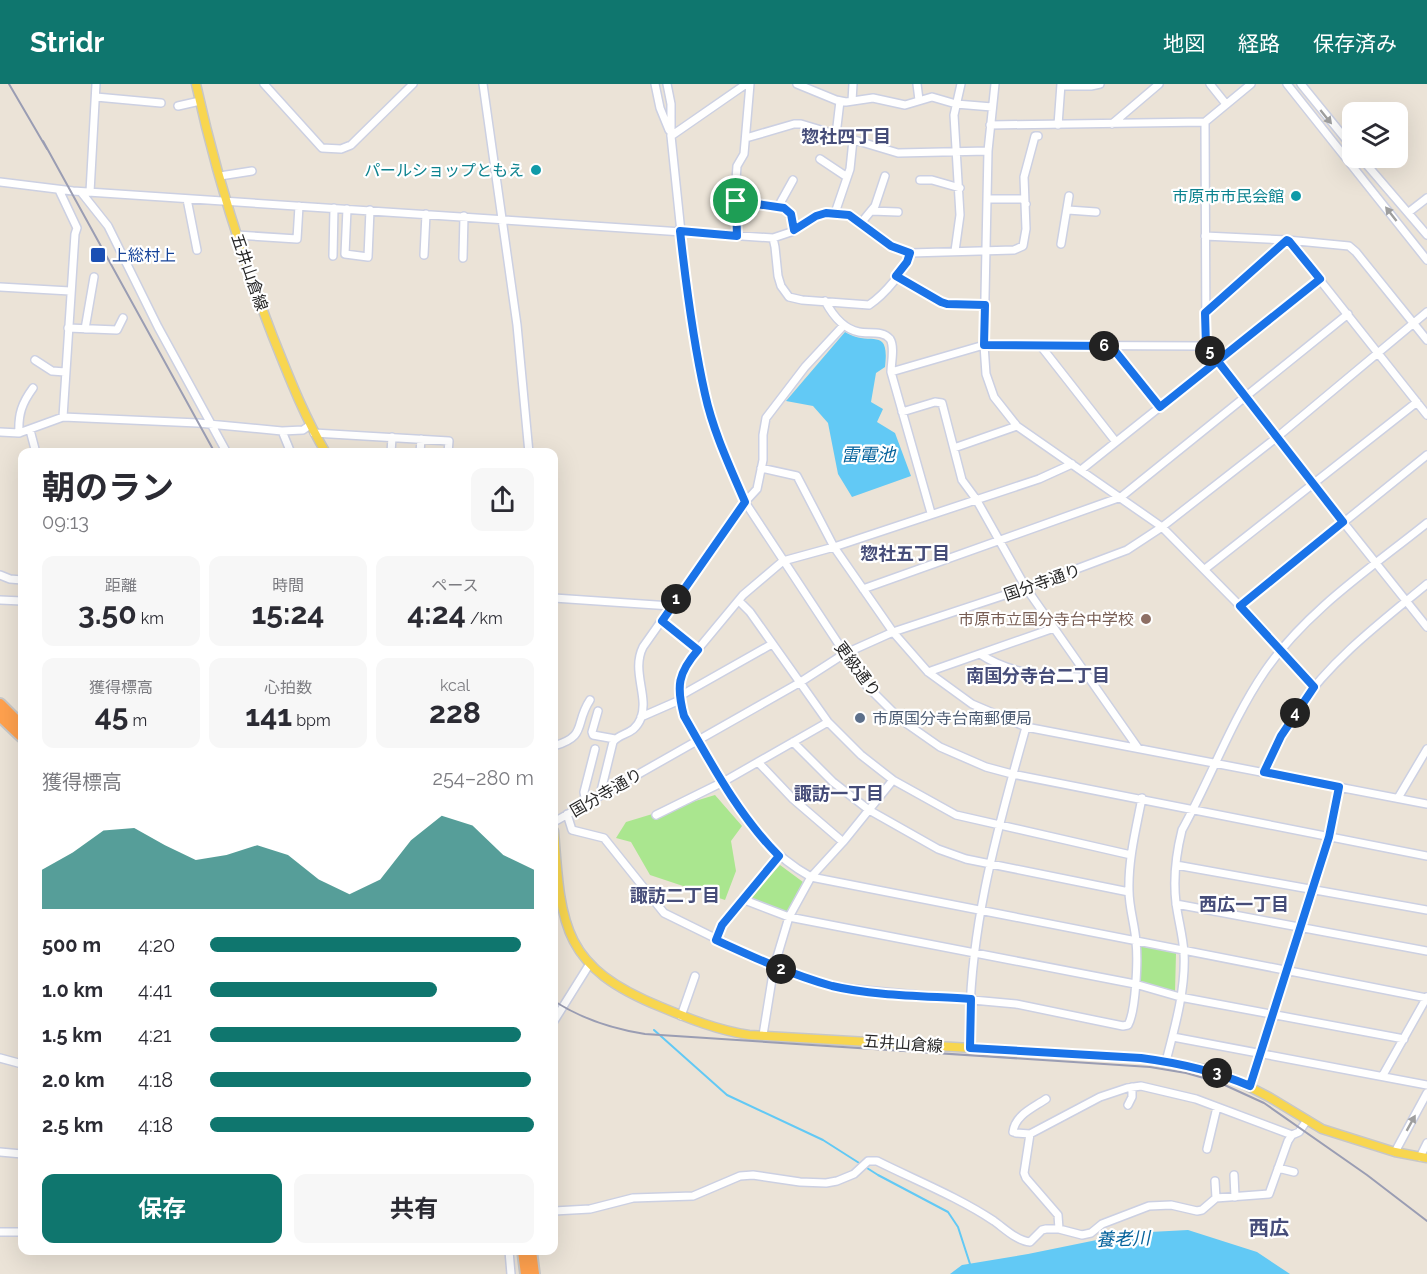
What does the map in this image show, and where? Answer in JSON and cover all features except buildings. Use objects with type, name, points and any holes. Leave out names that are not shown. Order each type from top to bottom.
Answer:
[{"type":"highway","points":[[0,704],[18,722]]},
{"type":"highway","points":[[0,716],[18,733]]},
{"type":"highway","points":[[524,1255],[526,1274]]},
{"type":"highway","points":[[532,1255],[534,1274]]},
{"type":"main road","name":"五井山倉線","points":[[196,84],[251,282],[312,429],[323,448]]},
{"type":"main road","name":"五井山倉線","points":[[558,887],[564,917],[572,940],[590,965],[600,974],[627,993],[726,1032],[1166,1061],[1204,1069],[1250,1086],[1322,1129],[1395,1152],[1423,1157]]},
{"type":"street","points":[[90,192],[96,84]]},
{"type":"street","points":[[264,84],[322,148],[341,150],[351,145],[413,84]]},
{"type":"street","points":[[483,84],[517,325],[529,448]]},
{"type":"street","name":"更級通り","points":[[655,84],[660,108],[671,135]]},
{"type":"street","name":"更級通り","points":[[667,84],[671,104],[671,135],[687,290],[705,396],[718,438],[745,502],[865,684],[900,719],[940,747],[986,767],[1427,856]]},
{"type":"street","points":[[671,135],[748,84]]},
{"type":"street","points":[[737,236],[737,166],[744,154],[748,84]]},
{"type":"street","points":[[797,84],[840,101],[873,98],[905,105],[932,97],[956,104],[992,107]]},
{"type":"street","points":[[852,101],[853,84]]},
{"type":"street","points":[[917,84],[919,100]]},
{"type":"street","points":[[955,250],[960,215],[960,189],[954,123],[961,84]]},
{"type":"street","points":[[995,84],[988,152],[984,345],[986,374],[994,397],[1017,426],[1162,527],[1205,569],[1314,687]]},
{"type":"street","points":[[1058,125],[1061,85],[1100,84]]},
{"type":"street","points":[[1112,124],[1159,84]]},
{"type":"street","points":[[1210,84],[1226,104]]},
{"type":"street","points":[[990,125],[1205,122],[1251,84]]},
{"type":"street","points":[[1287,84],[1427,260]]},
{"type":"street","points":[[1301,84],[1342,134]]},
{"type":"street","points":[[96,98],[161,103]]},
{"type":"street","points":[[178,106],[200,101]]},
{"type":"street","points":[[836,135],[840,101]]},
{"type":"street","points":[[1205,122],[1206,346],[1312,484],[1427,627]]},
{"type":"street","points":[[746,138],[801,124],[898,153],[988,152]]},
{"type":"street","points":[[0,182],[81,192],[772,238],[794,230],[816,216],[835,213],[849,215],[891,246],[910,253],[1014,250],[1023,246],[1026,228],[1024,177],[1035,136],[1038,136]]},
{"type":"street","points":[[835,213],[847,177],[854,140]]},
{"type":"street","points":[[820,159],[847,177]]},
{"type":"street","points":[[1370,168],[1427,235]]},
{"type":"street","points":[[220,176],[252,171]]},
{"type":"street","points":[[861,223],[875,207],[885,176]]},
{"type":"street","points":[[778,207],[793,180]]},
{"type":"street","points":[[920,180],[932,180],[960,189]]},
{"type":"street","points":[[59,190],[77,228],[70,291],[63,417]]},
{"type":"street","points":[[81,192],[108,226],[158,327],[224,448]]},
{"type":"street","points":[[1061,244],[1069,196]]},
{"type":"street","points":[[1408,212],[1427,198]]},
{"type":"street","points":[[187,199],[197,250]]},
{"type":"street","points":[[987,199],[1023,199],[1026,204]]},
{"type":"street","points":[[736,201],[784,208],[791,214],[794,230]]},
{"type":"street","points":[[237,235],[297,239],[299,206]]},
{"type":"street","points":[[333,256],[334,208]]},
{"type":"street","points":[[347,209],[345,254],[368,257],[370,210]]},
{"type":"street","points":[[1068,210],[1096,212]]},
{"type":"street","points":[[872,211],[898,212]]},
{"type":"street","points":[[424,255],[426,214]]},
{"type":"street","points":[[463,258],[464,216]]},
{"type":"street","points":[[1205,236],[1349,246],[1427,340]]},
{"type":"street","points":[[772,238],[776,247],[778,276],[786,293],[793,298],[869,305],[896,276],[907,262],[910,253]]},
{"type":"street","points":[[1288,240],[1427,415]]},
{"type":"street","points":[[1205,313],[1288,240]]},
{"type":"street","points":[[896,276],[947,304],[985,305]]},
{"type":"street","points":[[85,328],[94,277]]},
{"type":"street","points":[[1081,470],[1320,279]]},
{"type":"street","points":[[0,287],[70,291]]},
{"type":"street","points":[[825,301],[844,325],[856,332],[881,333],[889,338],[892,345],[891,372],[931,513]]},
{"type":"street","name":"国分寺通り","points":[[558,820],[799,684],[844,654],[893,632],[1026,588],[1128,550],[1162,527],[1276,438],[1427,312]]},
{"type":"street","points":[[863,589],[1121,497],[1348,314]]},
{"type":"street","points":[[68,328],[117,330],[123,318]]},
{"type":"street","points":[[597,711],[593,735],[615,739],[628,735],[636,727],[641,717],[638,658],[643,647],[745,502],[757,489],[766,418],[805,367],[844,325]]},
{"type":"street","points":[[891,372],[984,345],[1206,346]]},
{"type":"street","points":[[1041,345],[1116,442]]},
{"type":"street","points":[[1111,346],[1160,407]]},
{"type":"street","points":[[35,360],[52,371],[65,372]]},
{"type":"street","points":[[20,433],[18,420],[22,403],[33,388]]},
{"type":"street","points":[[902,411],[935,402],[942,403],[962,480],[976,499],[1026,588],[1138,748]]},
{"type":"street","points":[[1205,569],[1416,402]]},
{"type":"street","points":[[0,432],[20,433],[63,417],[211,424],[282,431],[312,429],[448,441],[448,448]]},
{"type":"street","points":[[954,448],[1017,426]]},
{"type":"street","points":[[30,430],[35,448]]},
{"type":"street","points":[[282,431],[289,448]]},
{"type":"street","points":[[391,448],[392,437]]},
{"type":"street","points":[[420,448],[421,439]]},
{"type":"street","points":[[1240,606],[1427,455]]},
{"type":"street","points":[[1072,464],[1039,479],[834,547],[783,561],[739,601],[682,672],[680,698],[684,716],[754,830],[791,866],[811,877],[1427,998],[1383,1075]]},
{"type":"street","points":[[761,468],[797,476],[834,547],[893,632],[928,672],[972,704],[1026,727],[1427,804]]},
{"type":"street","points":[[1166,1061],[1173,1037],[1184,975],[1184,951],[1176,904],[1176,865],[1182,830],[1243,706],[1280,650],[1326,603],[1427,523]]},
{"type":"street","points":[[0,575],[18,580]]},
{"type":"street","points":[[1264,772],[1281,736],[1314,687],[1361,638],[1427,584]]},
{"type":"street","points":[[558,598],[671,606]]},
{"type":"street","points":[[0,600],[18,601]]},
{"type":"street","points":[[739,601],[828,722],[861,755],[893,780],[956,815],[1131,855]]},
{"type":"street","points":[[662,621],[698,650]]},
{"type":"street","points":[[928,672],[1054,628]]},
{"type":"street","points":[[641,717],[680,698],[772,644]]},
{"type":"street","points":[[980,654],[1017,672],[1042,676],[1089,678]]},
{"type":"street","points":[[558,744],[572,739],[578,733],[585,708],[590,700]]},
{"type":"street","points":[[656,815],[723,782],[828,722]]},
{"type":"street","points":[[970,1048],[971,999],[980,910],[1012,774],[1026,727]]},
{"type":"street","points":[[600,795],[615,739]]},
{"type":"street","points":[[793,742],[833,782],[869,810],[938,849],[966,859],[1129,892]]},
{"type":"street","points":[[586,803],[584,792],[595,749]]},
{"type":"street","points":[[1398,798],[1427,749]]},
{"type":"street","points":[[758,762],[793,800],[843,842]]},
{"type":"street","points":[[763,1035],[774,967],[789,917],[811,877],[843,842],[893,780]]},
{"type":"street","points":[[1250,1086],[1329,837],[1339,787]]},
{"type":"street","points":[[567,814],[572,830],[604,838],[664,913],[774,967],[843,987],[1016,1004],[1123,1026],[1128,1024],[1132,1015],[1135,984],[1137,942],[1129,892],[1131,855],[1142,798]]},
{"type":"street","points":[[716,940],[722,925],[779,856]]},
{"type":"street","points":[[1176,865],[1427,910]]},
{"type":"street","points":[[742,899],[789,917],[1135,984],[1180,997],[1404,1039]]},
{"type":"street","points":[[1176,904],[1427,951]]},
{"type":"street","points":[[558,1015],[590,965]]},
{"type":"street","points":[[681,1016],[695,976]]},
{"type":"street","points":[[1173,1037],[1427,1085]]},
{"type":"street","points":[[0,1058],[18,1063]]},
{"type":"street","points":[[1046,1099],[1014,1123],[1015,1132],[1030,1134],[1100,1097],[1141,1086],[1217,1107],[1292,1135],[1299,1132],[1307,1120]]},
{"type":"street","points":[[1128,1105],[1132,1097],[1132,1087]]},
{"type":"street","points":[[1395,1152],[1427,1093]]},
{"type":"street","points":[[1207,1149],[1217,1107]]},
{"type":"street","points":[[1030,1134],[1024,1173],[1058,1215],[1059,1228]]},
{"type":"street","points":[[558,1211],[590,1209],[633,1198],[693,1196],[740,1176],[753,1175],[800,1182],[826,1183],[854,1174],[863,1164],[871,1160],[958,1201],[990,1218],[1026,1242],[1042,1230],[1059,1228],[1082,1235],[1091,1233],[1102,1224],[1149,1206],[1171,1205],[1197,1211],[1202,1210],[1216,1198],[1269,1194],[1292,1135]]},
{"type":"street","points":[[1423,1157],[1427,1143]]},
{"type":"street","points":[[0,1152],[18,1154]]},
{"type":"street","points":[[1278,1168],[1294,1172]]},
{"type":"street","points":[[1234,1175],[1235,1197]]},
{"type":"street","points":[[1215,1181],[1216,1198]]},
{"type":"street","points":[[0,1232],[18,1232]]},
{"type":"street","points":[[509,1255],[511,1274]]},
{"type":"green space","points":[[715,795],[742,826],[731,841],[736,871],[725,900],[650,875],[631,842],[616,838],[626,822]]},
{"type":"green space","points":[[780,865],[803,882],[786,914],[748,901]]},
{"type":"green space","points":[[1141,946],[1176,953],[1175,992],[1140,985]]},
{"type":"water","name":"雷電池","points":[[845,332],[862,338],[876,339],[884,346],[885,367],[876,373],[871,402],[883,409],[877,422],[895,433],[911,476],[852,497],[838,474],[828,423],[813,406],[786,401]]},
{"type":"water","name":"養老川","points":[[1188,1230],[1257,1252],[1290,1274],[950,1274],[962,1265],[1131,1233]]},
{"type":"waterway","points":[[654,1030],[727,1095],[823,1140],[878,1175],[948,1212],[958,1227],[970,1264]]},
{"type":"railway","points":[[9,84],[47,149]]},
{"type":"railway","points":[[43,141],[212,448]]},
{"type":"railway","points":[[558,1003],[598,1022],[645,1034],[1150,1067],[1186,1073],[1218,1082],[1264,1103],[1367,1175],[1427,1221]]},
{"type":"place","name":"パールショップともえ","points":[[536,170]]},
{"type":"place","name":"市原市市民会館","points":[[1296,196]]},
{"type":"place","name":"上総村上","points":[[98,255]]},
{"type":"place","name":"市原市立国分寺台中学校","points":[[1146,619]]},
{"type":"place","name":"市原国分寺台南郵便局","points":[[860,718]]},
{"type":"district","name":"惣社四丁目","points":[[846,137]]},
{"type":"district","name":"惣社五丁目","points":[[905,554]]},
{"type":"district","name":"南国分寺台二丁目","points":[[1038,676]]},
{"type":"district","name":"諏訪一丁目","points":[[839,794]]},
{"type":"district","name":"諏訪二丁目","points":[[675,896]]},
{"type":"district","name":"西広一丁目","points":[[1244,905]]},
{"type":"district","name":"西広","points":[[1269,1228]]},
{"type":"route","points":[[736,201],[737,236],[680,231],[687,290],[705,396],[718,438],[745,502],[662,621],[698,650],[682,672],[680,700],[684,716],[738,808],[754,830],[779,856],[722,925],[716,940],[774,967],[832,986],[884,993],[971,999],[970,1048],[1166,1061],[1204,1069],[1250,1086],[1333,824],[1339,787],[1264,772],[1281,736],[1297,709],[1314,687],[1240,606],[1343,522],[1276,438],[1217,361],[1206,346],[1205,313],[1287,240],[1320,279],[1217,361],[1160,407],[1111,346],[984,345],[985,305],[947,304],[896,276],[907,262],[910,253],[891,246],[849,215],[826,213],[816,216],[794,230],[788,210],[736,201]]}]
